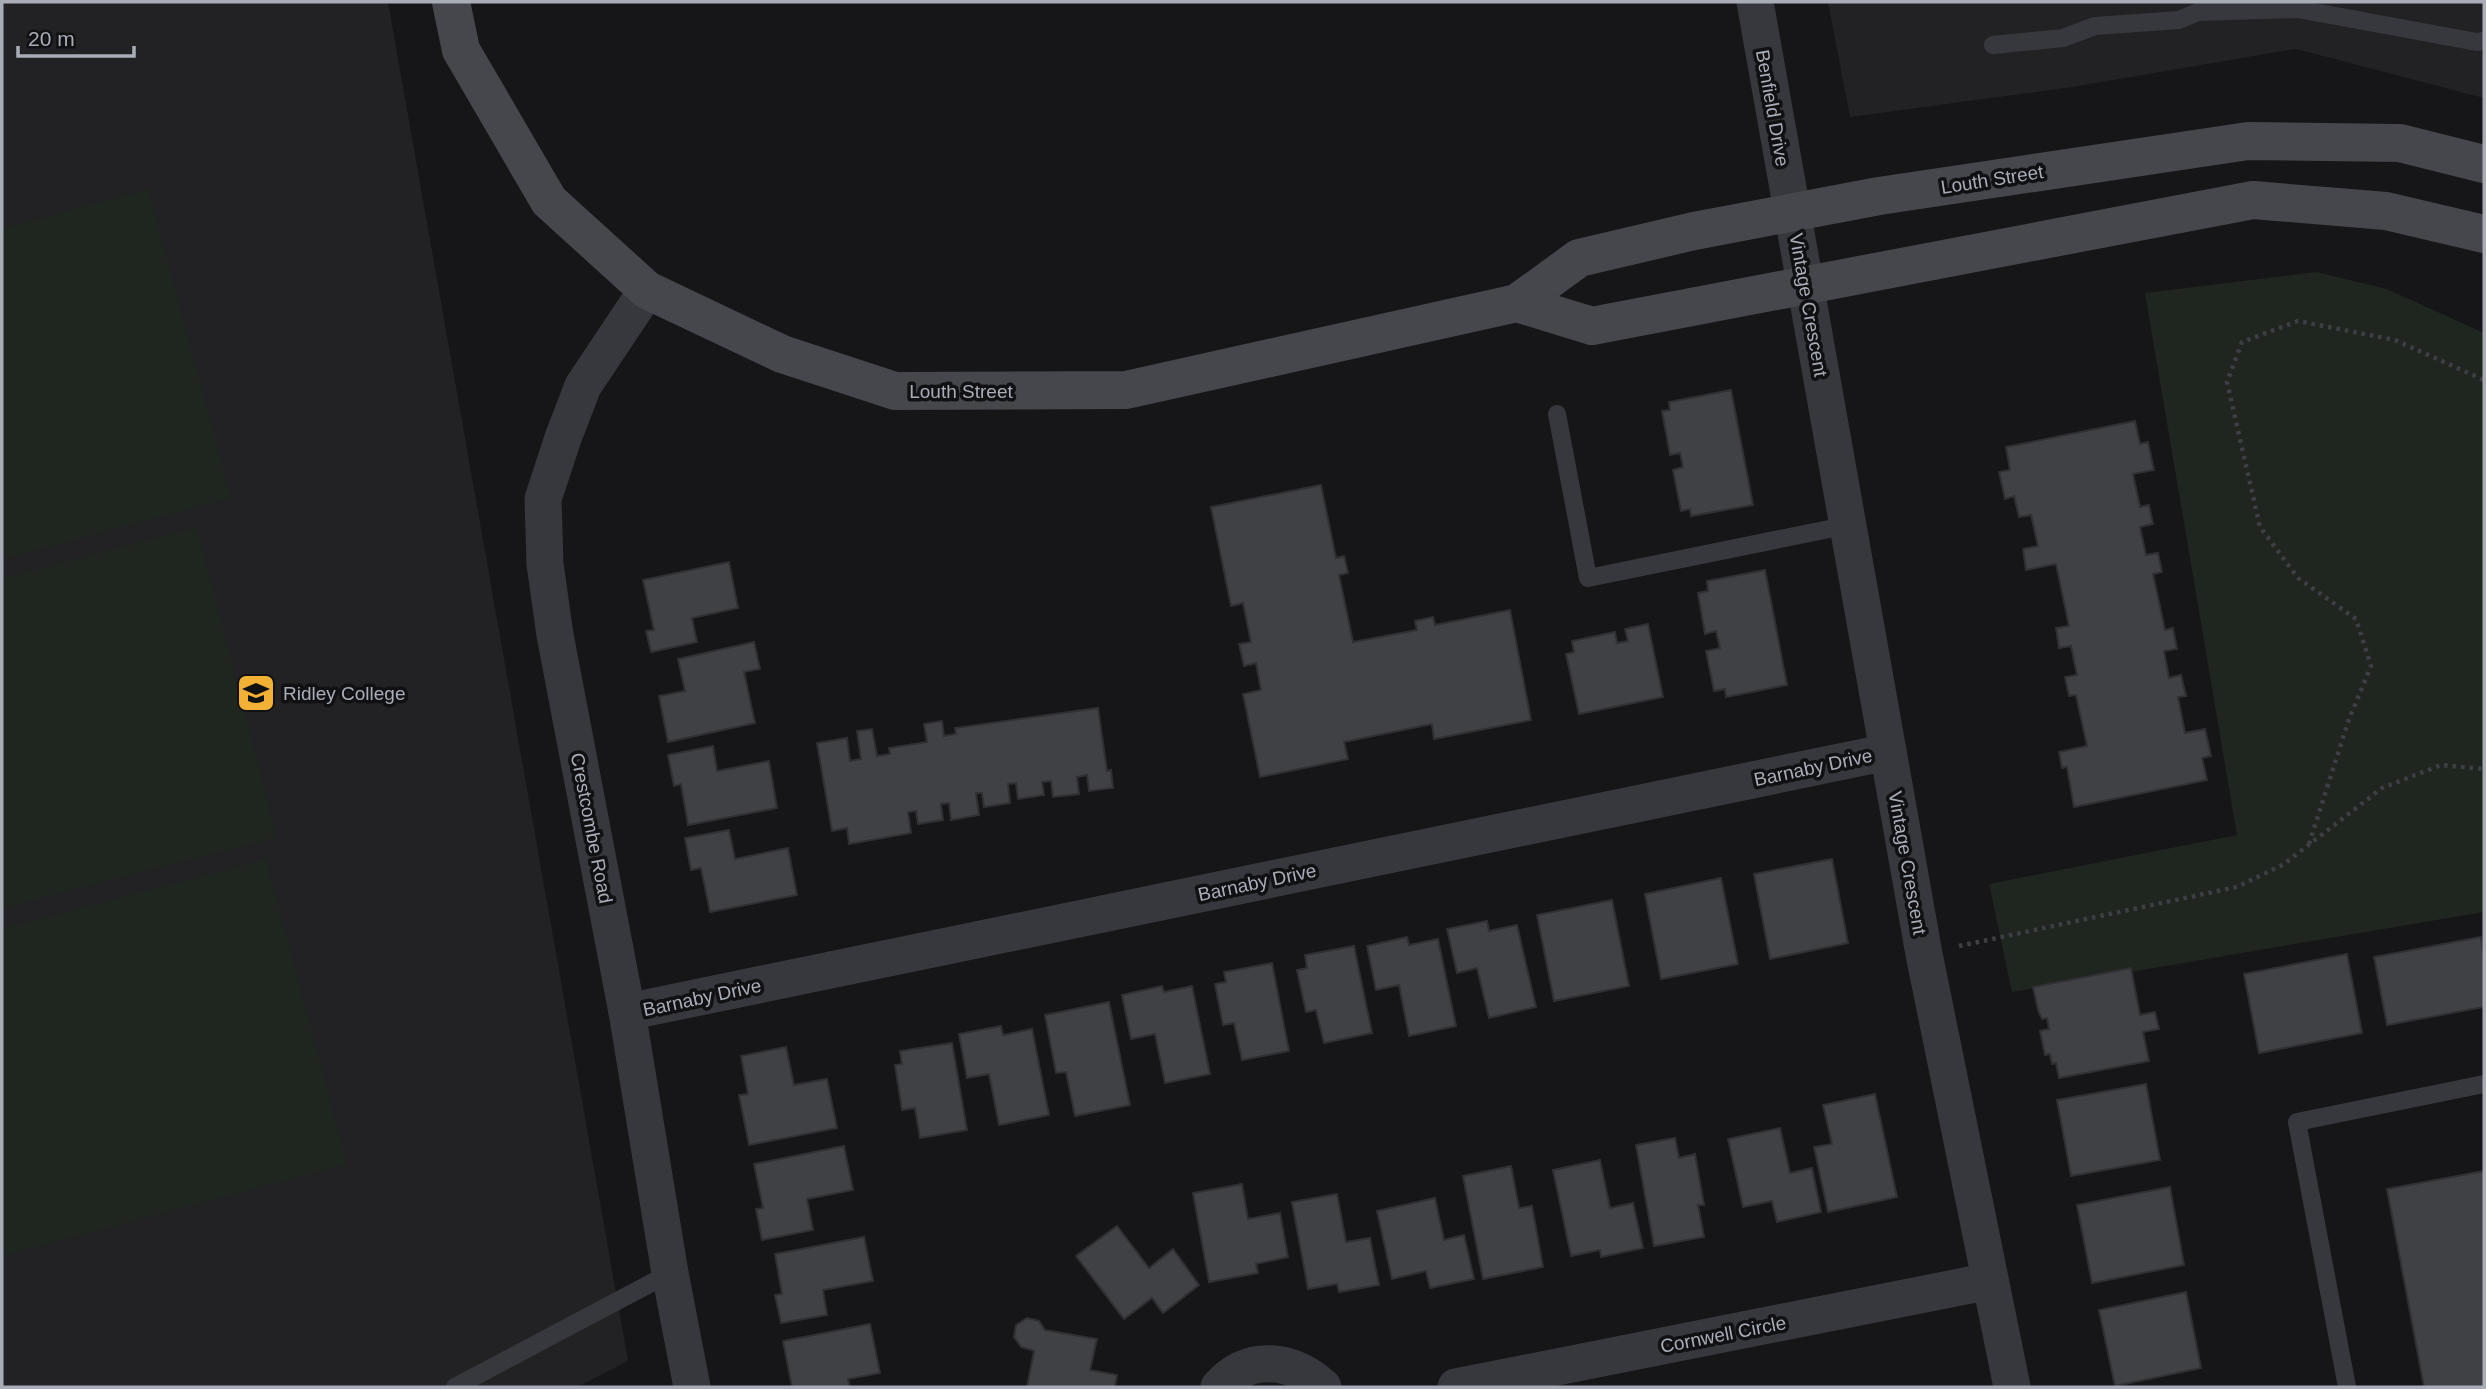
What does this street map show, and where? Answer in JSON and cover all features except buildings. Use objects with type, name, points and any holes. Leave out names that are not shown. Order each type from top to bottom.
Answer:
[{"type":"main road","name":"Louth Street","points":[[451,2],[461,50],[550,201],[647,290],[782,354],[895,391],[1126,390],[1517,303],[1579,258],[1694,232],[1879,196],[2248,141],[2400,143],[2484,164]]},
{"type":"main road","name":"Louth Street","points":[[1517,303],[1592,326],[2253,201],[2386,211],[2484,234]]},
{"type":"street","name":"Benfield Drive","points":[[1755,2],[1792,213]]},
{"type":"street","name":"Vintage Crescent","points":[[1792,213],[1924,954],[2012,1387]]},
{"type":"street","name":"Crestcombe Road","points":[[647,290],[583,386],[563,438],[544,499],[545,565],[555,635],[627,1012],[670,1273],[692,1387]]},
{"type":"street","name":"Barnaby Drive","points":[[627,1012],[1888,752]]},
{"type":"street","name":"Cornwell Circle","points":[[1456,1387],[1990,1281]]},
{"type":"street","points":[[1219,1387],[1226,1379],[1245,1368],[1265,1363],[1287,1365],[1306,1373],[1323,1387]]},
{"type":"lane","points":[[1993,45],[2063,38],[2095,26],[2179,20],[2198,12],[2298,9],[2477,42],[2484,41]]},
{"type":"lane","points":[[1557,414],[1588,578],[1849,525]]},
{"type":"lane","points":[[2347,1387],[2297,1122],[2484,1084]]},
{"type":"lane","points":[[455,1387],[670,1273]]},
{"type":"path","points":[[2309,844],[2349,719],[2371,666],[2356,620],[2298,578],[2260,527],[2227,382],[2242,342],[2298,321],[2395,340],[2484,380]]},
{"type":"path","points":[[1924,954],[2236,887],[2284,864],[2382,788],[2441,765],[2484,769]]},
{"type":"shaded area","name":"Ridley College","points":[[2,2],[388,2],[628,1361],[577,1387],[2,1387]]},
{"type":"shaded area","points":[[1828,2],[2484,2],[2484,98],[2296,49],[2072,87],[1850,117]]},
{"type":"shaded area","points":[[148,189],[231,498],[2,559],[2,229]]},
{"type":"shaded area","points":[[2316,272],[2387,289],[2484,333],[2484,912],[2012,992],[1989,884],[2237,835],[2145,293]]},
{"type":"shaded area","points":[[197,528],[277,837],[2,908],[2,578]]},
{"type":"shaded area","points":[[266,859],[347,1164],[2,1256],[2,929]]},
{"type":"place","name":"Ridley College","points":[[256,693]]}]
